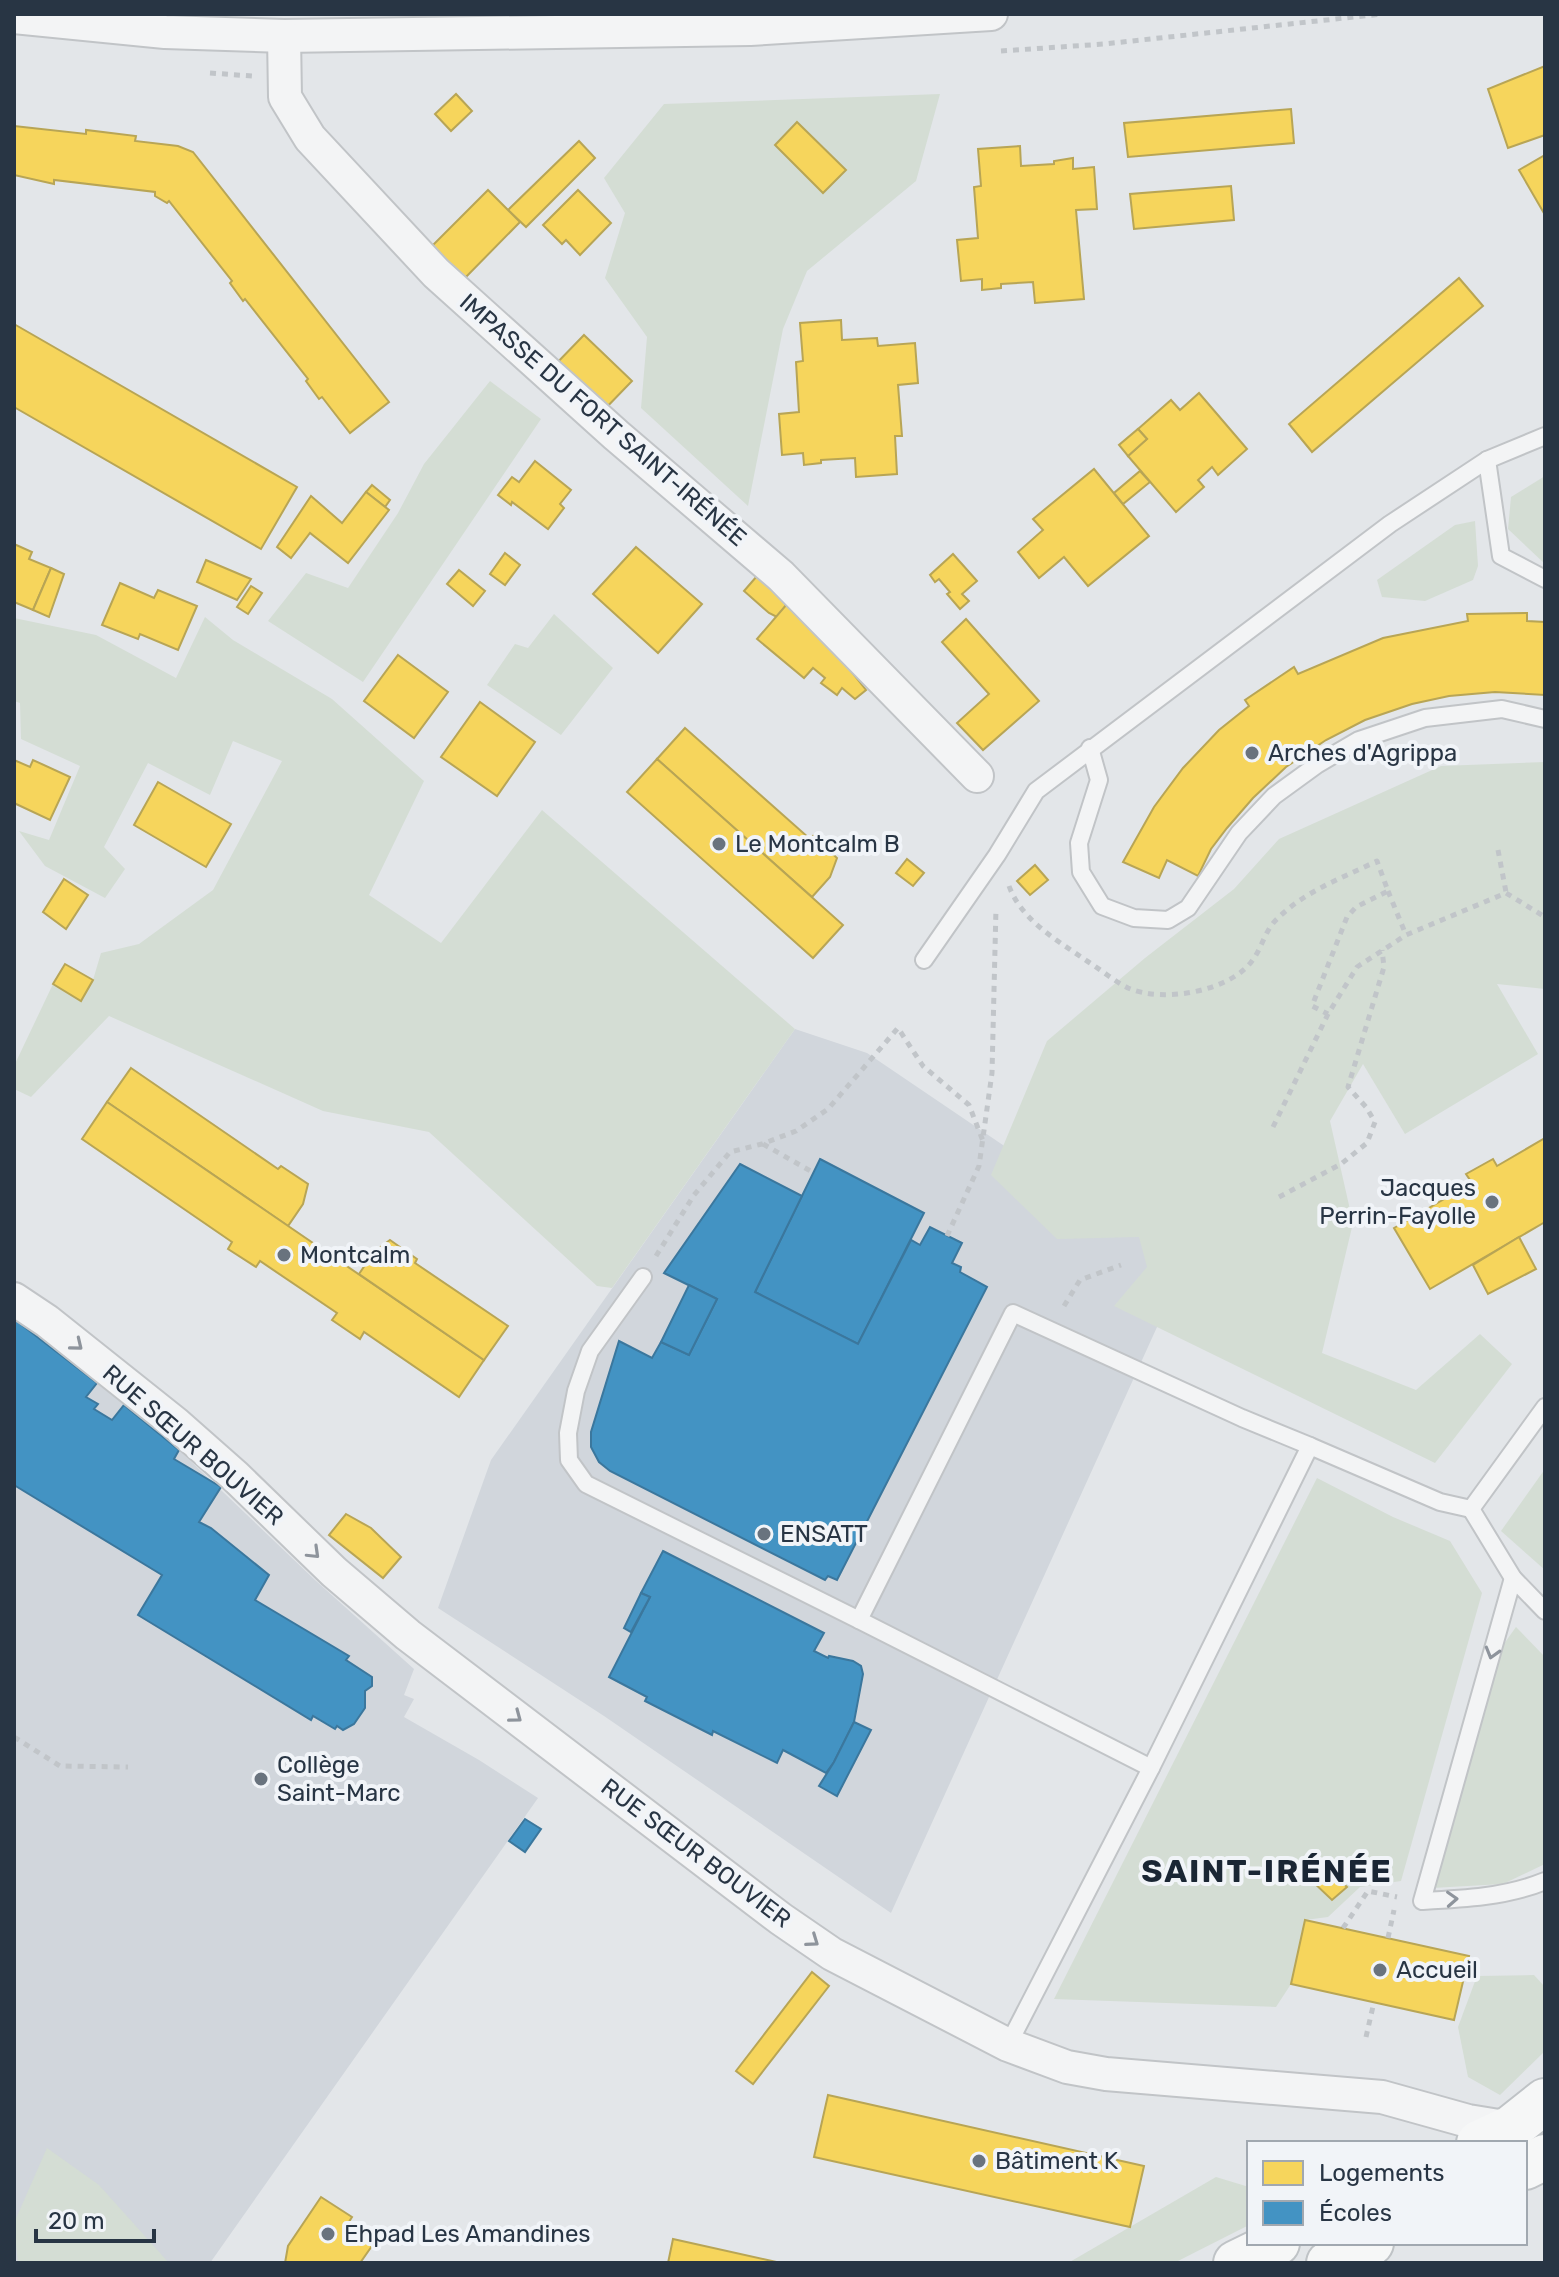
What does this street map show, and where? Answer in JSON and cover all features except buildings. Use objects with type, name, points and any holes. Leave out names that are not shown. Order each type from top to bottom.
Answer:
[{"type":"main road","points":[[1518,2141],[1545,2101]]},
{"type":"main road","points":[[1236,2263],[1273,2245]]},
{"type":"main road","points":[[1329,2263],[1367,2245]]},
{"type":"street","points":[[14,17],[304,29],[750,29],[991,14]]},
{"type":"street","name":"IMPASSE DU FORT SAINT-IRÉNÉE","points":[[304,29],[285,97],[310,138],[436,273],[616,435],[781,576],[977,776]]},
{"type":"street","name":"RUE SŒUR BOUVIER","points":[[14,1299],[47,1321],[175,1423],[334,1572],[408,1635],[781,1919],[832,1954],[1008,2045],[1067,2067],[1106,2074],[1382,2097],[1468,2121],[1506,2141]]},
{"type":"lane","points":[[924,960],[997,855],[1036,791],[1390,524],[1487,460],[1545,436]]},
{"type":"lane","points":[[1487,460],[1501,556],[1545,579]]},
{"type":"lane","points":[[1090,748],[1099,780],[1079,843],[1081,872],[1102,906],[1134,918],[1168,920],[1188,908],[1239,833],[1274,796],[1318,764],[1359,740],[1425,718],[1502,709],[1545,719]]},
{"type":"lane","points":[[643,1277],[590,1351],[576,1391],[568,1433],[569,1460],[586,1484],[1151,1768]]},
{"type":"lane","points":[[859,1620],[1013,1313],[1242,1418],[1440,1502],[1471,1509],[1513,1578],[1545,1611]]},
{"type":"lane","points":[[1471,1509],[1545,1407]]},
{"type":"lane","points":[[1008,2045],[1151,1768],[1310,1446]]},
{"type":"lane","points":[[1513,1578],[1422,1901],[1471,1898],[1530,1887],[1545,1881]]},
{"type":"path","points":[[1498,850],[1506,893],[1545,917]]},
{"type":"path","points":[[947,1236],[979,1166],[992,1073],[997,855]]},
{"type":"path","points":[[1377,861],[1406,935]]},
{"type":"path","points":[[1328,1014],[1312,1006],[1347,917],[1356,907],[1388,891]]},
{"type":"path","points":[[1273,1127],[1328,1014],[1357,967],[1406,935],[1506,893]]},
{"type":"path","points":[[1279,1197],[1341,1164],[1367,1143],[1375,1122],[1348,1087],[1384,967],[1382,949]]},
{"type":"path","points":[[643,1277],[694,1195],[730,1152],[796,1131],[828,1109],[898,1028],[923,1066],[969,1105],[983,1141]]},
{"type":"path","points":[[762,1144],[814,1173]]},
{"type":"path","points":[[1050,1330],[1080,1280],[1121,1265]]},
{"type":"path","points":[[14,1737],[60,1766],[128,1767]]},
{"type":"path","points":[[1343,1928],[1368,1891],[1422,1901]]},
{"type":"path","points":[[1388,1938],[1397,1897]]},
{"type":"path","points":[[1366,2037],[1374,2002]]},
{"type":"shaded area","points":[[940,94],[916,181],[807,271],[783,329],[748,506],[641,408],[647,337],[605,278],[625,213],[604,178],[664,104]]},
{"type":"shaded area","points":[[490,381],[541,419],[363,682],[268,621],[306,573],[348,588],[398,513],[424,464]]},
{"type":"shaded area","points":[[1545,476],[1545,564],[1508,529],[1511,497]]},
{"type":"shaded area","points":[[1475,521],[1478,566],[1473,580],[1425,601],[1382,597],[1377,580],[1455,525]]},
{"type":"shaded area","points":[[554,614],[613,668],[561,735],[487,685],[515,644],[528,648]]},
{"type":"shaded area","points":[[205,617],[233,640],[332,699],[424,781],[369,895],[441,943],[542,810],[795,1029],[612,1288],[597,1286],[429,1132],[323,1111],[109,1016],[31,1097],[14,1089],[14,1066],[53,984],[81,1000],[93,980],[101,953],[139,944],[213,890],[282,761],[233,741],[210,795],[148,763],[104,847],[125,869],[105,898],[45,866],[19,831],[49,840],[80,766],[21,739],[20,703],[14,701],[14,618],[96,635],[176,678]]},
{"type":"shaded area","points":[[1545,762],[1545,989],[1497,984],[1538,1054],[1405,1134],[1363,1064],[1330,1121],[1353,1223],[1322,1353],[1416,1390],[1480,1334],[1512,1364],[1435,1463],[1114,1306],[1147,1267],[1139,1237],[1057,1239],[991,1175],[1047,1041],[1145,958],[1234,889],[1279,839],[1441,766]]},
{"type":"shaded area","name":"ENSATT","points":[[795,1029],[867,1053],[1139,1237],[1182,1272],[891,1913],[604,1716],[438,1608],[491,1460]]},
{"type":"shaded area","name":"Collège Saint-Marc","points":[[14,1319],[179,1450],[414,1669],[404,1695],[414,1699],[404,1717],[538,1798],[210,2263],[14,2263]]},
{"type":"shaded area","points":[[1545,1469],[1545,1570],[1501,1531]]},
{"type":"shaded area","points":[[1317,1478],[1393,1517],[1450,1541],[1482,1593],[1401,1881],[1360,1887],[1328,1917],[1305,1920],[1291,1984],[1276,2007],[1054,1999]]},
{"type":"shaded area","points":[[1516,1627],[1545,1657],[1545,1864],[1503,1884],[1432,1888],[1501,1648]]},
{"type":"shaded area","points":[[1534,1975],[1545,1987],[1545,2051],[1500,2095],[1468,2077],[1458,2027],[1477,1976]]},
{"type":"shaded area","points":[[47,2148],[99,2185],[169,2263],[18,2263],[14,2223]]},
{"type":"shaded area","points":[[1216,2177],[1247,2186],[1247,2226],[1174,2263],[1068,2263]]},
{"type":"place","name":"Arches d'Agrippa","points":[[1252,753]]},
{"type":"place","name":"Le Montcalm B","points":[[719,844]]},
{"type":"place","name":"Jacques Perrin-Fayolle","points":[[1492,1202]]},
{"type":"place","name":"Montcalm","points":[[284,1255]]},
{"type":"place","name":"ENSATT","points":[[764,1534]]},
{"type":"place","name":"Collège Saint-Marc","points":[[261,1779]]},
{"type":"place","name":"Accueil","points":[[1380,1970]]},
{"type":"place","name":"Bâtiment K","points":[[979,2161]]},
{"type":"place","name":"Ehpad Les Amandines","points":[[328,2234]]},
{"type":"district","name":"SAINT-IRÉNÉE","points":[[1267,1871]]}]
